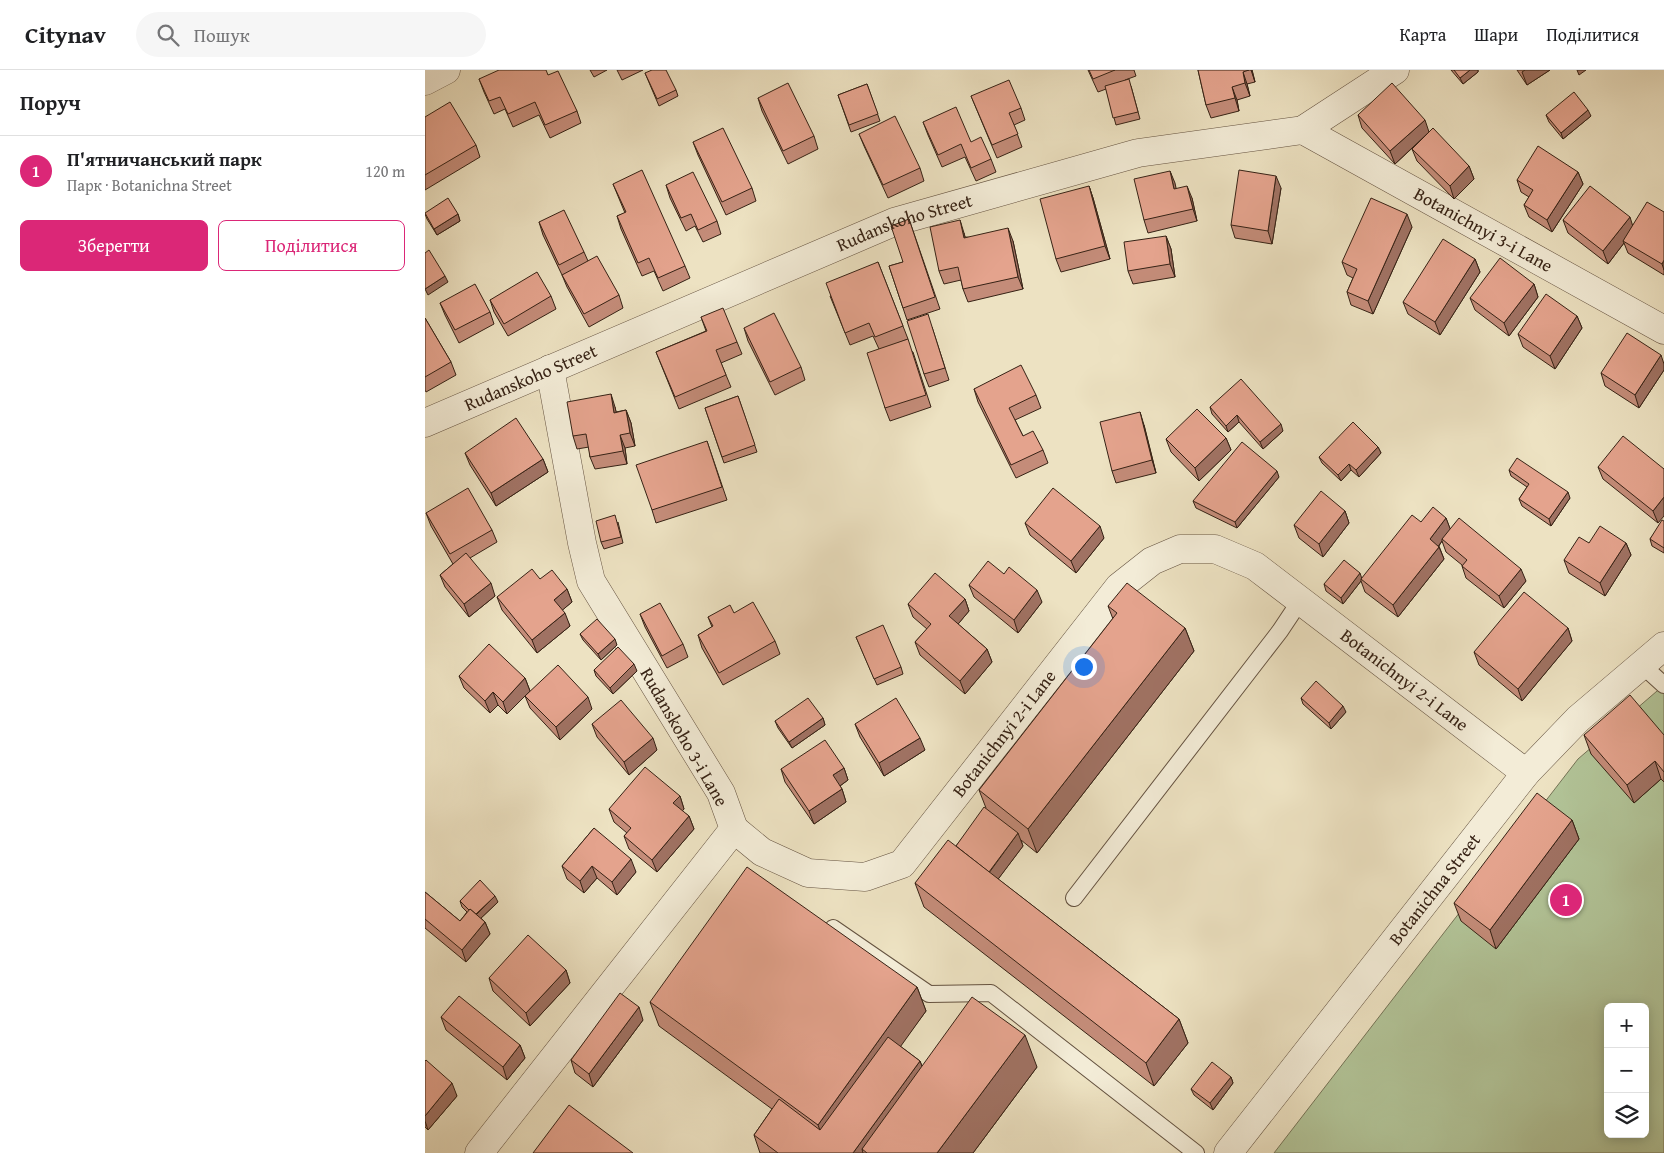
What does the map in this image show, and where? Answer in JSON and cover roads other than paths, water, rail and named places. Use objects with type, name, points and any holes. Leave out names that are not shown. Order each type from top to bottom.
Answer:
[{"type":"street","points":[[425,82],[446,70]]},
{"type":"street","name":"Rudanskoho Street","points":[[425,423],[894,222],[1138,153],[1303,130],[1395,70]]},
{"type":"street","name":"Botanichnyi 3-i Lane","points":[[1303,130],[1664,330]]},
{"type":"street","name":"Rudanskoho 3-i Lane","points":[[550,369],[581,543],[591,581],[721,793],[734,829]]},
{"type":"street","name":"Botanichnyi 2-i Lane","points":[[734,829],[761,852],[808,873],[865,877],[902,864],[1119,587],[1152,561],[1181,549],[1215,549],[1255,566],[1527,773]]},
{"type":"street","name":"Botanichna Street","points":[[1228,1153],[1527,773],[1578,719],[1664,646]]},
{"type":"street","points":[[479,1153],[734,829]]},
{"type":"lane","points":[[1073,898],[1280,631],[1300,601]]},
{"type":"lane","points":[[1642,665],[1664,685]]},
{"type":"lane","points":[[833,928],[929,994],[991,993],[1196,1153]]},
{"type":"place","name":"П'ятничанський парк","points":[[1566,900]]}]
